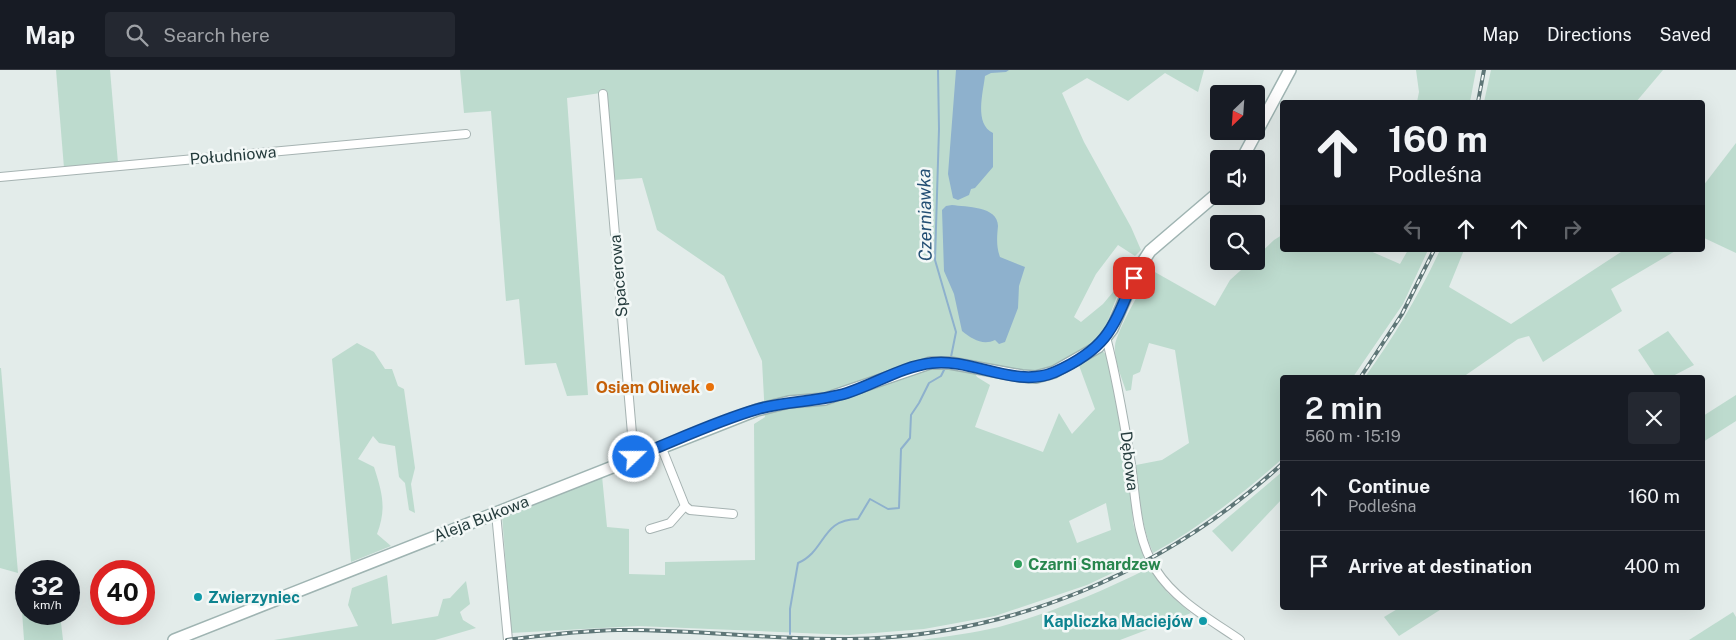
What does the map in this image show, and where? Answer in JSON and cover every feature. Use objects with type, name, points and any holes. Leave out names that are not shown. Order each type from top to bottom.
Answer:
[{"type":"street","points":[[1247,150],[1290,70]]},
{"type":"street","name":"Spacerowa","points":[[603,94],[634,457]]},
{"type":"street","name":"Południowa","points":[[0,177],[466,134]]},
{"type":"street","name":"Aleja Bukowa","points":[[174,640],[749,412],[789,402],[835,396],[930,363],[950,363],[1022,376],[1044,376],[1064,368],[1098,347],[1106,337],[1137,271],[1150,252],[1210,200]]},
{"type":"street","name":"Dębowa","points":[[1106,337],[1123,410],[1138,522],[1151,559],[1156,570],[1174,590],[1240,640]]},
{"type":"street","points":[[1098,347],[1113,361]]},
{"type":"street","points":[[661,446],[685,506],[690,510],[733,514]]},
{"type":"street","points":[[650,528],[670,523],[685,506]]},
{"type":"street","points":[[496,512],[504,572],[508,640]]},
{"type":"green space","points":[[56,70],[110,70],[118,163],[64,168]]},
{"type":"green space","points":[[460,70],[1204,70],[1198,92],[1165,73],[1128,101],[1087,78],[1062,93],[1084,142],[1131,227],[1141,250],[1135,256],[1118,245],[1096,274],[1074,317],[1081,322],[1103,304],[1123,280],[1098,347],[1113,361],[1130,460],[1133,523],[1144,558],[1087,585],[995,616],[924,629],[849,635],[638,626],[511,633],[502,515],[602,476],[607,527],[629,529],[629,574],[665,575],[665,562],[755,560],[754,424],[765,417],[762,361],[724,276],[657,230],[642,178],[614,180],[607,92],[567,98],[588,395],[567,396],[556,363],[525,365],[519,299],[506,301],[491,111],[464,113]],"holes":[[[1077,360],[1095,409],[1072,434],[1059,413],[1043,452],[975,427],[990,385],[977,377],[972,367],[1044,376]],[[1106,503],[1111,530],[1077,543],[1069,521]]]},
{"type":"green space","points":[[1416,70],[1476,70],[1470,100],[1417,100],[1419,92]]},
{"type":"green space","points":[[1491,70],[1663,70],[1638,100],[1484,100]]},
{"type":"green space","points":[[1736,143],[1736,253],[1705,238],[1705,183]]},
{"type":"green space","points":[[1280,236],[1280,252],[1373,252],[1400,264],[1407,252],[1427,252],[1403,304],[1354,375],[1280,375],[1280,461],[1220,509],[1153,553],[1143,521],[1136,465],[1162,460],[1189,443],[1175,350],[1149,343],[1140,372],[1133,375],[1131,390],[1126,391],[1115,352],[1120,330],[1137,296],[1153,271],[1215,306],[1230,280],[1241,270],[1265,270],[1265,248]]},
{"type":"green space","points":[[1439,252],[1463,252],[1449,287],[1511,324],[1621,252],[1674,252],[1611,289],[1622,311],[1543,362],[1529,336],[1518,339],[1466,375],[1366,375],[1386,347],[1424,283]]},
{"type":"green space","points":[[1668,331],[1694,365],[1675,375],[1655,375],[1638,350]]},
{"type":"green space","points":[[357,343],[374,352],[385,369],[392,369],[398,386],[404,389],[415,468],[411,484],[415,513],[409,510],[405,483],[399,477],[395,446],[379,443],[373,436],[358,459],[374,467],[383,508],[377,534],[391,546],[351,562],[332,359]]},
{"type":"green space","points":[[1,368],[17,560],[15,560],[15,572],[0,568]]},
{"type":"green space","points":[[1736,395],[1736,421],[1705,441],[1705,415]]},
{"type":"green space","points":[[1280,474],[1280,501],[1232,552],[1212,531]]},
{"type":"green space","points":[[1149,568],[1168,593],[1191,613],[1120,640],[922,640],[999,627],[1038,615],[1113,585]]},
{"type":"green space","points":[[387,575],[392,624],[438,616],[443,599],[450,598],[466,581],[470,604],[460,612],[463,620],[476,628],[435,640],[274,640],[358,626],[348,605],[352,588]]},
{"type":"green space","points":[[1396,610],[1440,610],[1399,636],[1384,617]]},
{"type":"green space","points":[[1733,612],[1736,617],[1736,640],[1689,640]]},
{"type":"green space","points":[[23,625],[61,625],[63,640],[24,640]]},
{"type":"water","points":[[956,70],[1009,70],[985,76],[981,108],[983,123],[993,133],[993,167],[975,188],[971,189],[969,195],[958,200],[953,198],[948,174]]},
{"type":"water","points":[[946,206],[973,207],[993,215],[997,219],[997,245],[1000,257],[1025,267],[1019,286],[1018,308],[1005,342],[999,344],[995,340],[982,342],[962,331],[954,294],[944,271],[942,210]]},
{"type":"waterway","name":"Czerniawka","points":[[938,70],[939,129],[935,260],[956,332],[951,357]]},
{"type":"waterway","name":"Czerniawka","points":[[790,634],[790,609],[798,563],[807,558],[837,524],[846,520],[858,519],[870,499],[888,509],[899,508],[901,449],[910,438],[911,415],[929,383],[941,376],[945,368]]},
{"type":"railway","points":[[1478,100],[1484,70]]},
{"type":"railway","points":[[1362,375],[1402,314],[1433,252]]},
{"type":"railway","points":[[507,640],[590,631],[618,630],[849,639],[909,635],[968,626],[1026,611],[1082,591],[1136,566],[1187,537],[1236,502],[1280,466]]},
{"type":"place","name":"Osiem Oliwek","points":[[710,387]]},
{"type":"place","name":"Czarni Smardzew","points":[[1018,564]]},
{"type":"place","name":"Zwierzyniec","points":[[198,597]]},
{"type":"place","name":"Kapliczka Maciejów","points":[[1203,621]]},
{"type":"route","points":[[634,457],[749,412],[789,402],[825,399],[930,363],[950,363],[1022,376],[1044,376],[1064,368],[1098,347],[1112,329],[1134,278]]}]
